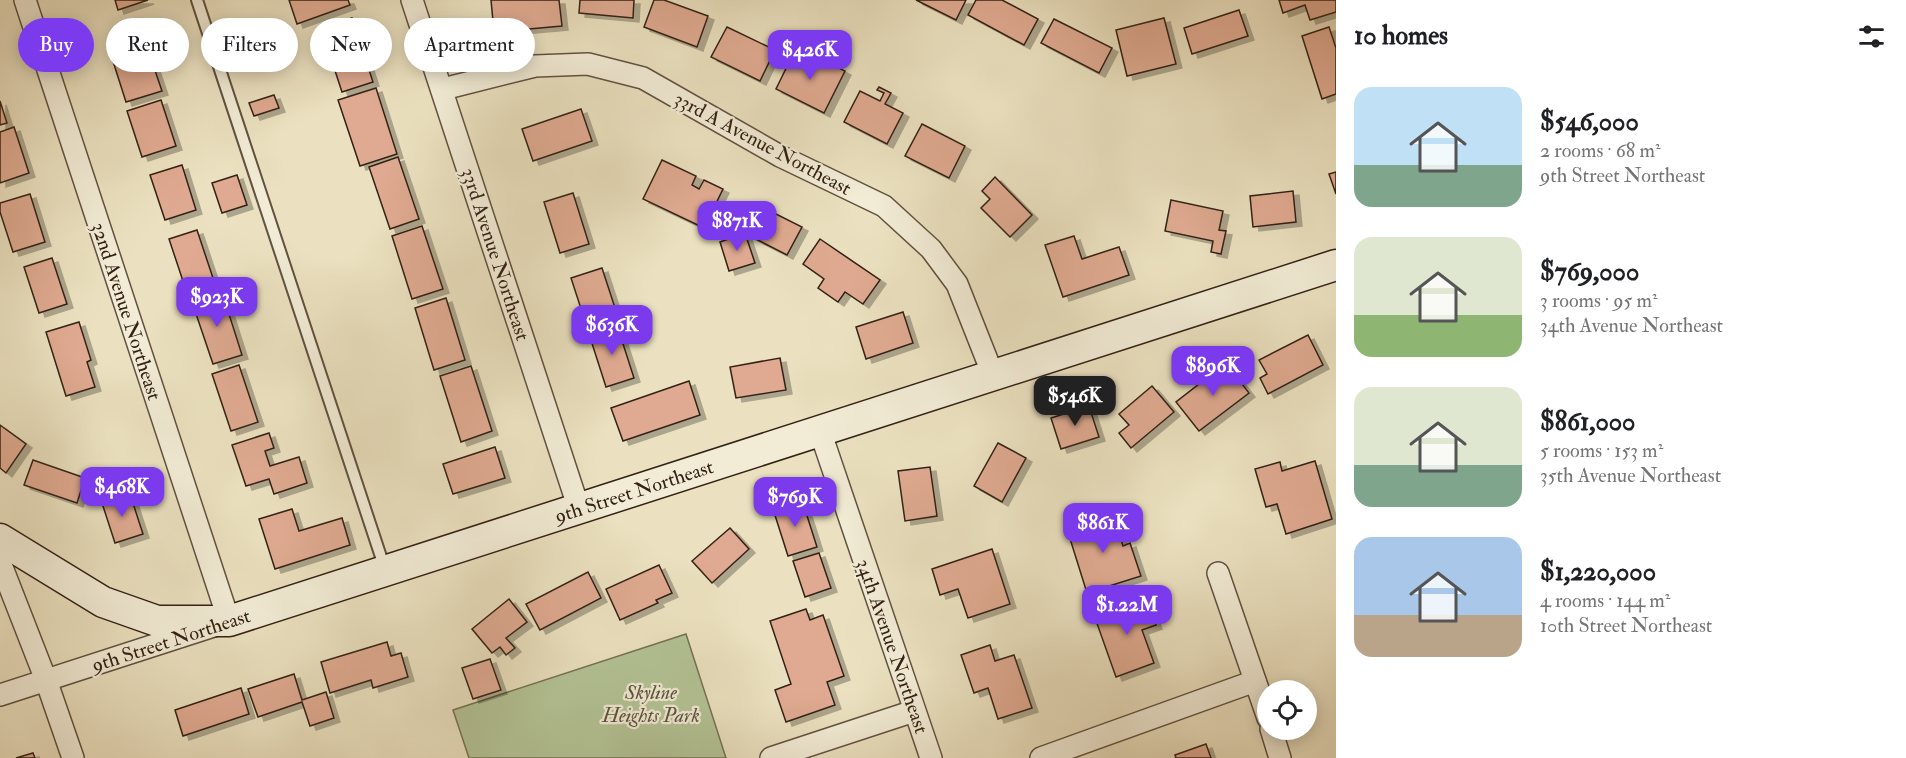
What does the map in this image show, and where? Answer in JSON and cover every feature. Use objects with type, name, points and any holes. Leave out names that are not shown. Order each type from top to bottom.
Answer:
[{"type":"street","name":"32nd Avenue Northeast","points":[[25,0],[229,621]]},
{"type":"street","name":"33rd Avenue Northeast","points":[[412,0],[579,509]]},
{"type":"street","name":"33rd A Avenue Northeast","points":[[443,89],[535,66],[588,64],[643,78],[780,156],[884,206],[931,249],[957,284],[993,375]]},
{"type":"street","name":"9th Street Northeast","points":[[0,695],[1336,265]]},
{"type":"street","name":"34th Avenue Northeast","points":[[820,431],[931,758]]},
{"type":"street","points":[[0,539],[103,602],[157,621],[229,621]]},
{"type":"street","points":[[0,562],[46,680],[72,758]]},
{"type":"street","points":[[1218,573],[1257,687]]},
{"type":"street","points":[[1041,758],[1255,681]]},
{"type":"street","points":[[771,758],[914,711]]},
{"type":"street","points":[[1274,740],[1280,758]]},
{"type":"lane","points":[[197,0],[386,571]]},
{"type":"green space","name":"Skyline Heights Park","points":[[686,634],[726,758],[469,758],[453,710]]},
{"type":"building","points":[[115,0],[148,0],[118,10]]},
{"type":"building","points":[[289,0],[348,0],[350,5],[298,24],[298,18],[295,18]]},
{"type":"building","points":[[491,0],[559,0],[562,26],[535,28],[535,18],[493,18]]},
{"type":"building","points":[[580,0],[634,0],[633,18],[579,13]]},
{"type":"building","points":[[654,0],[664,0],[708,16],[697,47],[644,27]]},
{"type":"building","points":[[916,0],[966,0],[956,20]]},
{"type":"building","points":[[976,0],[1002,0],[1038,19],[1024,45],[968,15]]},
{"type":"building","points":[[1279,0],[1336,0],[1336,12],[1310,20],[1305,5],[1283,13]]},
{"type":"building","points":[[1239,10],[1248,36],[1192,54],[1184,28]]},
{"type":"building","points":[[1164,18],[1176,64],[1127,76],[1116,30]]},
{"type":"building","points":[[1054,19],[1112,48],[1099,73],[1041,43]]},
{"type":"building","points":[[727,27],[775,50],[760,81],[711,57]]},
{"type":"building","points":[[1329,27],[1336,48],[1336,94],[1322,99],[1302,36]]},
{"type":"building","points":[[797,46],[806,51],[800,62],[814,69],[819,58],[845,71],[824,113],[776,89]]},
{"type":"building","points":[[116,72],[156,72],[162,91],[126,102]]},
{"type":"building","points":[[335,72],[370,72],[373,82],[342,92]]},
{"type":"building","points":[[879,87],[891,93],[885,104],[903,113],[887,144],[844,122],[860,91],[880,101],[884,93],[877,90]]},
{"type":"building","points":[[376,88],[397,154],[360,166],[338,100]]},
{"type":"building","points":[[274,95],[279,108],[254,116],[249,103]]},
{"type":"building","points":[[161,100],[176,146],[142,157],[127,111]]},
{"type":"building","points":[[0,101],[7,123],[0,125]]},
{"type":"building","points":[[581,109],[592,141],[533,161],[522,129]]},
{"type":"building","points":[[922,124],[965,146],[949,178],[905,156]]},
{"type":"building","points":[[14,127],[29,173],[0,183],[0,132]]},
{"type":"building","points":[[398,157],[419,219],[390,229],[369,167]]},
{"type":"building","points":[[662,160],[696,176],[692,185],[699,189],[704,180],[723,189],[704,228],[643,199]]},
{"type":"building","points":[[182,165],[196,210],[165,220],[150,175]]},
{"type":"building","points":[[1336,172],[1336,194],[1329,174]]},
{"type":"building","points":[[237,175],[247,205],[222,213],[212,183]]},
{"type":"building","points":[[995,177],[1032,215],[1010,237],[981,208],[990,199],[982,191]]},
{"type":"building","points":[[1293,191],[1296,222],[1253,227],[1250,196]]},
{"type":"building","points":[[573,193],[589,244],[560,253],[544,202]]},
{"type":"building","points":[[30,194],[45,242],[13,252],[0,212],[0,203]]},
{"type":"building","points":[[1171,200],[1223,211],[1219,230],[1226,231],[1221,254],[1211,252],[1213,241],[1165,231]]},
{"type":"building","points":[[762,207],[802,227],[787,255],[748,235]]},
{"type":"building","points":[[422,226],[443,289],[412,299],[392,236]]},
{"type":"building","points":[[197,230],[216,287],[188,296],[169,239]]},
{"type":"building","points":[[745,233],[755,263],[729,271],[720,242]]},
{"type":"building","points":[[1074,236],[1082,259],[1119,247],[1129,275],[1063,297],[1045,245]]},
{"type":"building","points":[[820,239],[880,280],[863,304],[845,292],[838,302],[818,288],[824,279],[803,264]]},
{"type":"building","points":[[52,258],[67,304],[39,313],[24,267]]},
{"type":"building","points":[[602,268],[617,314],[586,324],[571,278]]},
{"type":"building","points":[[222,292],[242,355],[213,364],[192,302]]},
{"type":"building","points":[[446,298],[465,360],[434,370],[415,308]]},
{"type":"building","points":[[903,312],[913,343],[866,359],[856,327]]},
{"type":"building","points":[[79,322],[91,360],[87,362],[95,387],[66,396],[46,332]]},
{"type":"building","points":[[617,325],[634,378],[606,387],[589,334]]},
{"type":"building","points":[[1308,335],[1323,365],[1268,394],[1260,378],[1267,374],[1259,360]]},
{"type":"building","points":[[780,358],[786,390],[736,398],[730,367]]},
{"type":"building","points":[[1226,363],[1249,393],[1199,431],[1176,402]]},
{"type":"building","points":[[239,365],[258,422],[231,431],[212,374]]},
{"type":"building","points":[[471,366],[492,431],[461,442],[440,376]]},
{"type":"building","points":[[689,381],[700,415],[623,441],[611,408]]},
{"type":"building","points":[[1152,386],[1174,412],[1131,448],[1119,433],[1129,425],[1119,414]]},
{"type":"building","points":[[1089,406],[1099,437],[1061,449],[1051,418]]},
{"type":"building","points":[[0,425],[26,444],[6,473],[0,468]]},
{"type":"building","points":[[269,433],[274,448],[265,451],[270,466],[299,457],[307,483],[274,494],[269,479],[246,486],[232,445]]},
{"type":"building","points":[[998,443],[1026,458],[1002,502],[974,486]]},
{"type":"building","points":[[495,447],[505,478],[453,494],[443,464]]},
{"type":"building","points":[[33,460],[85,478],[77,503],[24,485]]},
{"type":"building","points":[[1315,461],[1332,519],[1286,534],[1277,504],[1266,507],[1255,469],[1280,462],[1282,471]]},
{"type":"building","points":[[930,467],[937,516],[905,521],[898,471]]},
{"type":"building","points":[[130,494],[143,534],[115,543],[102,503]]},
{"type":"building","points":[[802,500],[817,547],[788,556],[773,509]]},
{"type":"building","points":[[292,509],[299,531],[342,518],[350,545],[275,569],[259,519]]},
{"type":"building","points":[[1113,515],[1123,546],[1130,543],[1141,576],[1087,593],[1067,529]]},
{"type":"building","points":[[730,528],[749,549],[712,583],[692,561]]},
{"type":"building","points":[[992,549],[1010,604],[968,618],[958,589],[940,595],[932,569]]},
{"type":"building","points":[[819,553],[831,588],[805,597],[793,561]]},
{"type":"building","points":[[659,565],[672,593],[656,600],[658,603],[620,620],[606,589]]},
{"type":"building","points":[[588,572],[601,598],[540,630],[526,604]]},
{"type":"building","points":[[1146,597],[1156,625],[1142,630],[1154,663],[1116,677],[1094,615]]},
{"type":"building","points":[[509,599],[527,622],[506,638],[515,648],[506,655],[500,647],[492,653],[472,629]]},
{"type":"building","points":[[806,609],[810,620],[823,615],[844,676],[827,682],[835,705],[786,722],[775,690],[791,684],[770,621]]},
{"type":"building","points":[[387,642],[391,656],[401,653],[408,677],[373,688],[371,680],[330,693],[321,662]]},
{"type":"building","points":[[990,645],[995,661],[1014,655],[1032,708],[998,719],[988,688],[974,693],[961,655]]},
{"type":"building","points":[[490,659],[501,690],[473,699],[462,668]]},
{"type":"building","points":[[294,674],[302,700],[326,692],[334,718],[310,726],[302,702],[258,717],[248,689]]},
{"type":"building","points":[[241,688],[249,714],[183,736],[175,710]]},
{"type":"building","points":[[1206,744],[1211,758],[1176,758],[1175,755]]},
{"type":"building","points":[[33,753],[35,758],[16,758]]}]
